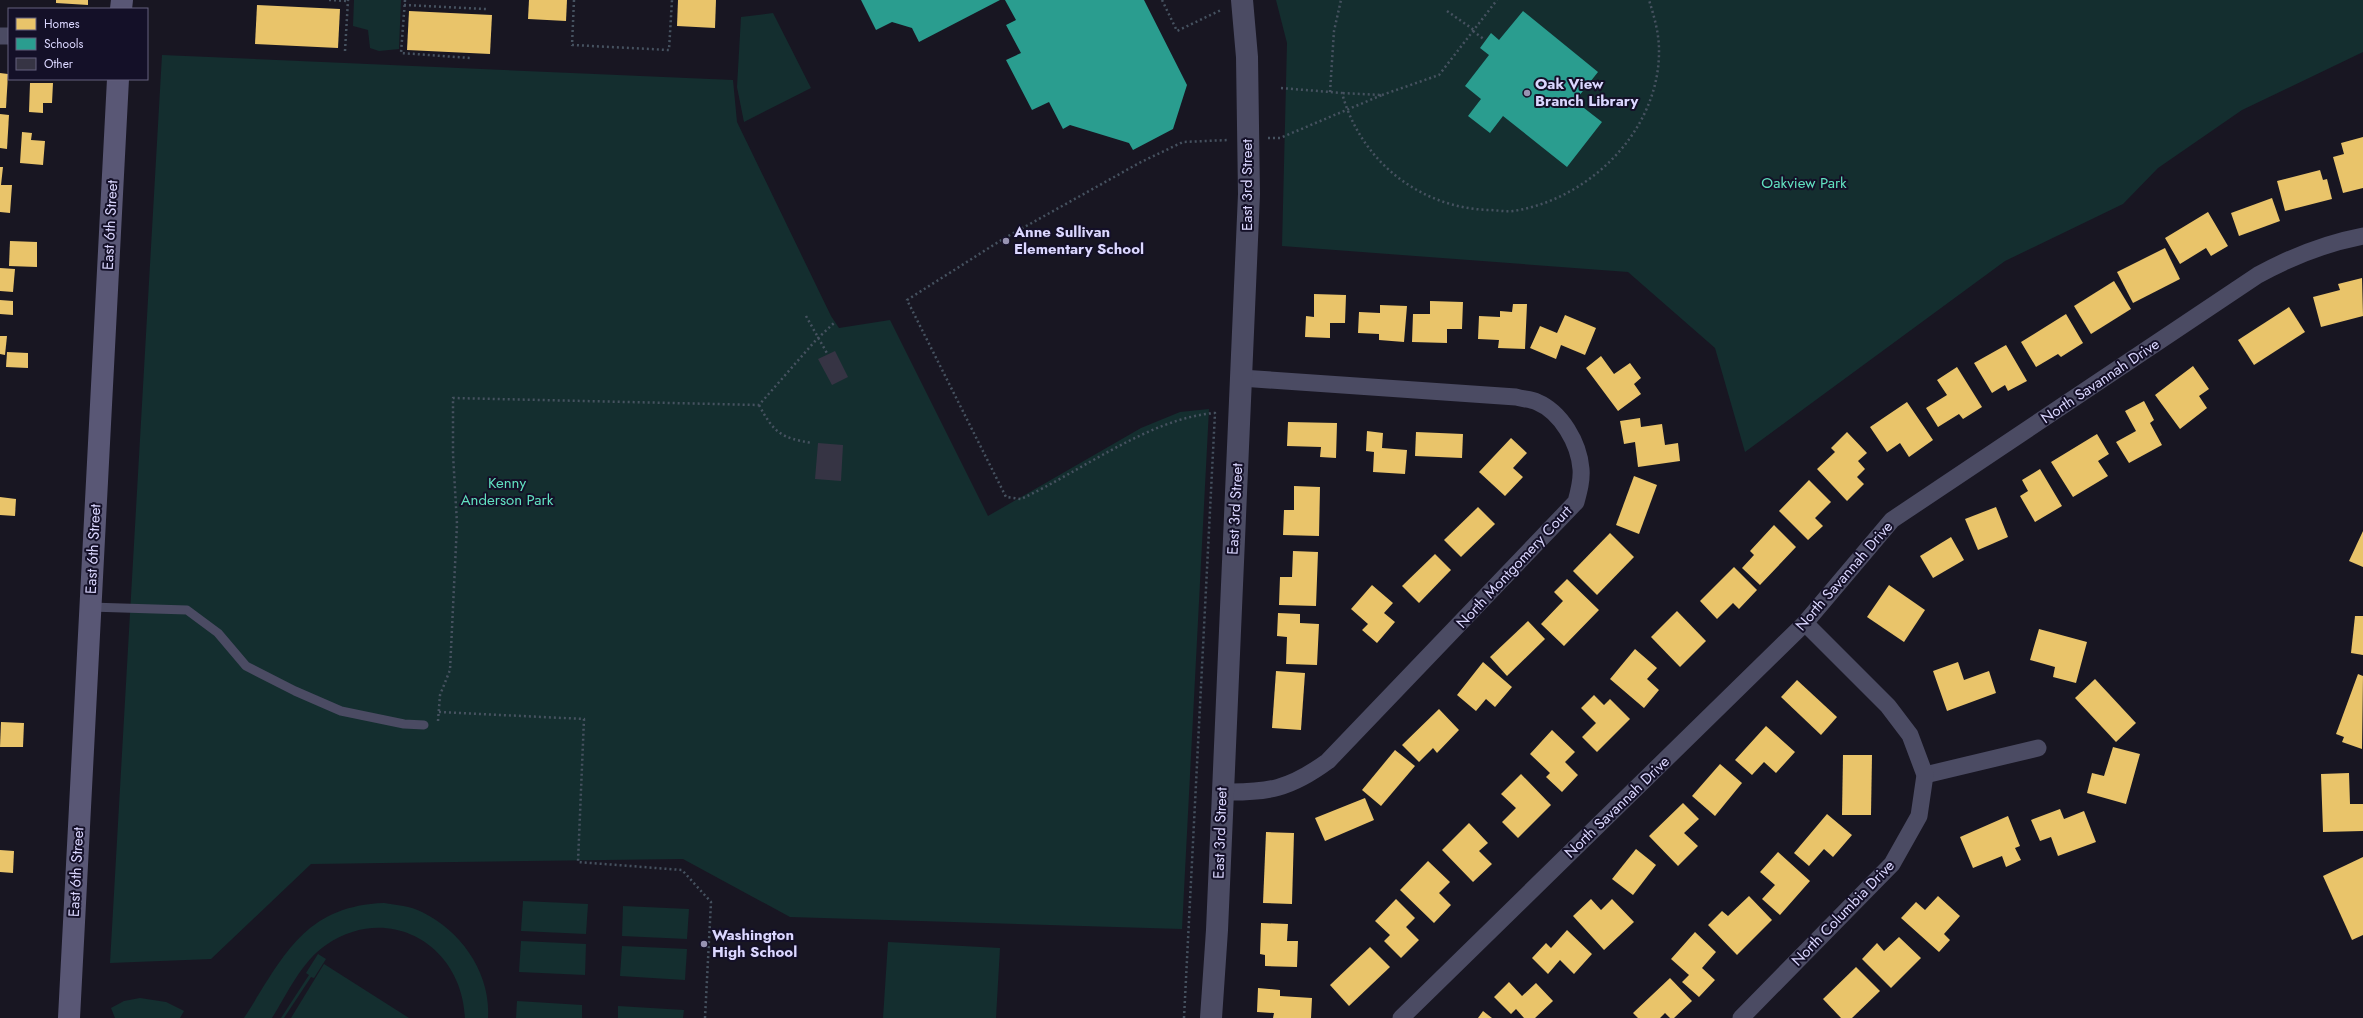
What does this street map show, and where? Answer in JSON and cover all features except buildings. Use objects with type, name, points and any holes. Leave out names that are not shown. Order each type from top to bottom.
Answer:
[{"type":"main road","name":"East 6th Street","points":[[69,1018],[118,80]]},
{"type":"street","name":"East 3rd Street","points":[[1211,1018],[1217,930],[1249,194],[1247,57],[1242,0]]},
{"type":"street","name":"North Savannah Drive","points":[[1401,1018],[1805,623],[1892,520],[2258,275],[2308,251],[2363,236]]},
{"type":"street","name":"North Montgomery Court","points":[[1222,792],[1269,791],[1303,779],[1328,761],[1576,502],[1580,486],[1581,468],[1572,436],[1549,408],[1536,401],[1516,397],[1241,378]]},
{"type":"street","name":"North Columbia Drive","points":[[1741,1018],[1892,864],[1919,816],[1925,775],[1910,735],[1888,706],[1805,623]]},
{"type":"street","points":[[1925,775],[2038,748]]},
{"type":"lane","points":[[90,607],[187,610],[218,633],[246,666],[295,691],[341,711],[404,724],[424,725]]},
{"type":"path","points":[[329,0],[348,0],[345,51]]},
{"type":"path","points":[[405,0],[401,53],[470,58]]},
{"type":"path","points":[[574,0],[572,44],[669,50],[672,0]]},
{"type":"path","points":[[1162,0],[1177,30],[1221,10]]},
{"type":"path","points":[[1330,92],[1334,31],[1341,0]]},
{"type":"path","points":[[1184,1018],[1215,413],[1194,414],[1140,436],[1021,499],[1006,498],[907,300],[1004,239],[1141,162],[1183,142],[1280,138],[1382,95],[1439,76],[1497,0]]},
{"type":"path","points":[[1342,93],[1346,111],[1375,158],[1409,186],[1436,200],[1466,209],[1512,211],[1556,198],[1581,186],[1618,154],[1642,116],[1654,85],[1659,51],[1655,17],[1649,0]]},
{"type":"path","points":[[404,5],[486,10]]},
{"type":"path","points":[[1447,11],[1485,40]]},
{"type":"path","points":[[1281,88],[1382,95]]},
{"type":"path","points":[[806,316],[828,355]]},
{"type":"path","points":[[437,725],[440,695],[450,670],[457,524],[453,454],[453,398],[759,405],[818,338],[836,322]]},
{"type":"path","points":[[759,405],[771,426],[791,440],[812,443]]},
{"type":"path","points":[[439,712],[584,719],[578,862],[682,870],[711,902],[705,1018]]},
{"type":"green space","points":[[354,0],[401,0],[399,49],[379,51],[370,48],[368,30],[353,26]]},
{"type":"green space","name":"Oakview Park","points":[[1276,0],[2363,0],[2363,52],[2242,110],[2158,168],[2123,204],[2005,261],[1745,452],[1715,348],[1628,272],[1282,246],[1287,43]]},
{"type":"green space","points":[[773,13],[811,88],[744,122],[737,87],[741,17]]},
{"type":"green space","name":"Kenny Anderson Park","points":[[162,55],[733,80],[737,122],[831,316],[839,328],[890,320],[988,516],[1141,428],[1180,412],[1209,409],[1182,929],[790,917],[683,859],[311,864],[211,959],[110,963]]},
{"type":"green space","points":[[523,901],[588,904],[586,934],[521,931]]},
{"type":"green space","points":[[384,903],[408,907],[422,912],[449,930],[461,942],[471,955],[479,970],[488,1001],[488,1018],[465,1018],[461,992],[451,970],[436,951],[418,938],[397,930],[374,928],[350,933],[326,945],[317,952],[302,969],[272,1018],[244,1018],[284,956],[298,939],[314,925],[333,914],[356,906]]},
{"type":"green space","points":[[623,906],[689,909],[687,939],[622,936]]},
{"type":"green space","points":[[521,941],[586,944],[585,975],[519,972]]},
{"type":"green space","points":[[888,942],[1000,948],[996,1018],[883,1018]]},
{"type":"green space","points":[[622,946],[687,949],[685,980],[620,976]]},
{"type":"green space","points":[[318,954],[326,959],[314,978],[311,977],[284,1018],[281,1018],[309,975],[306,973]]},
{"type":"green space","points":[[324,964],[409,1018],[291,1018]]},
{"type":"green space","points":[[140,998],[166,1002],[184,1011],[180,1018],[115,1018],[111,1008],[124,1001]]},
{"type":"green space","points":[[517,1001],[582,1005],[582,1018],[516,1018]]},
{"type":"green space","points":[[618,1006],[684,1010],[683,1018],[618,1018]]},
{"type":"place","name":"Oak View Branch Library","points":[[1527,93]]},
{"type":"place","name":"Anne Sullivan Elementary School","points":[[1006,241]]},
{"type":"place","name":"Washington High School","points":[[704,944]]}]
